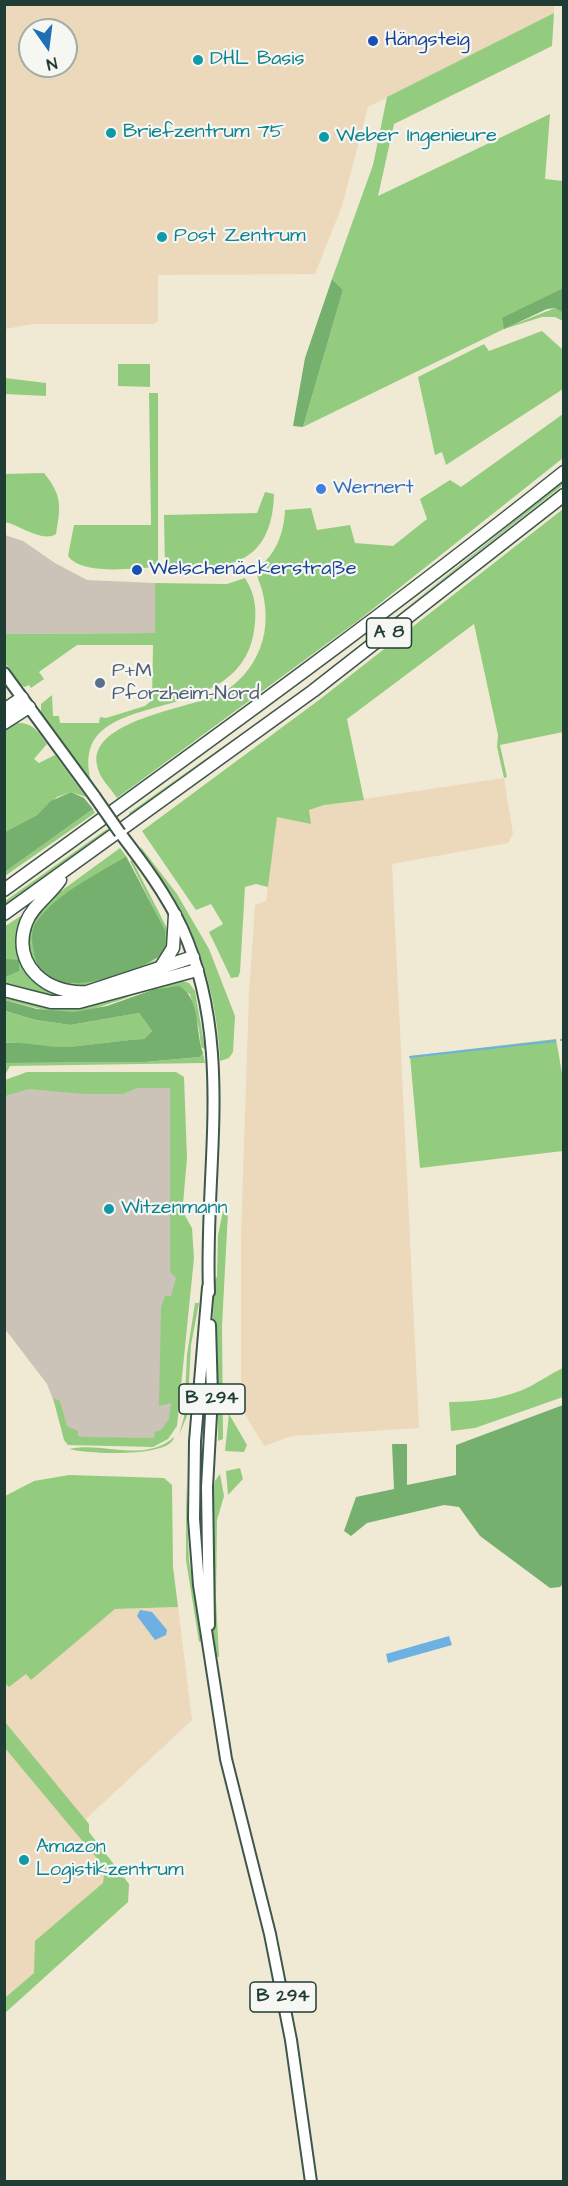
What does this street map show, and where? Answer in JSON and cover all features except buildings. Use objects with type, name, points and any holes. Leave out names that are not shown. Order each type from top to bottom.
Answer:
[{"type":"highway","name":"A 8","points":[[4,890],[227,730],[418,587],[564,472]]},
{"type":"highway","name":"A 8","points":[[4,914],[322,684],[564,495]]},
{"type":"highway","points":[[4,710],[25,703]]},
{"type":"highway","points":[[4,723],[25,703]]},
{"type":"highway","points":[[66,871],[51,893],[34,908],[25,928],[23,942],[26,958],[40,979],[58,990],[87,992],[193,957]]},
{"type":"highway","points":[[4,879],[26,875]]},
{"type":"highway","points":[[161,967],[173,948],[175,915]]},
{"type":"highway","points":[[4,990],[51,1002],[79,1002],[197,970]]},
{"type":"main road","name":"B 294","points":[[4,673],[141,860],[175,915],[193,957],[207,1006],[214,1076],[208,1287],[198,1398],[194,1519],[199,1585],[226,1759],[284,2003],[311,2181]]},
{"type":"shaded area","points":[[5,4],[554,4],[554,13],[368,107],[342,206],[315,274],[158,275],[158,321],[154,324],[34,324],[5,329]]},
{"type":"shaded area","points":[[5,535],[23,541],[55,563],[87,580],[155,583],[156,633],[5,634]]},
{"type":"shaded area","points":[[504,778],[513,834],[508,843],[392,864],[419,1428],[292,1436],[264,1446],[241,1408],[241,1236],[249,992],[255,905],[266,901],[277,816],[310,823],[309,810],[324,805]]},
{"type":"shaded area","name":"Witzenmann","points":[[171,1081],[183,1276],[170,1421],[152,1447],[63,1435],[58,1412],[47,1384],[5,1329],[5,1089]]},
{"type":"shaded area","points":[[178,1607],[192,1720],[86,1819],[89,1832],[129,1884],[128,1902],[5,2013],[4,1682],[9,1687],[26,1674],[31,1679],[115,1609]]},
{"type":"green space","points":[[554,13],[552,46],[394,124],[378,196],[550,114],[545,179],[563,181],[563,288],[502,319],[505,328],[555,308],[563,313],[563,321],[555,317],[542,317],[504,329],[303,427],[343,290],[332,279],[373,165],[387,97]]},
{"type":"green space","points":[[332,279],[343,290],[303,427],[293,426],[305,358]]},
{"type":"green space","points":[[563,288],[563,313],[555,308],[547,309],[504,329],[502,318]]},
{"type":"green space","points":[[542,331],[563,350],[563,389],[446,465],[442,452],[435,455],[418,377],[484,344],[489,351]]},
{"type":"green space","points":[[118,364],[150,364],[150,387],[118,386]]},
{"type":"green space","points":[[5,378],[46,383],[46,396],[5,394]]},
{"type":"green space","points":[[149,393],[158,393],[158,567],[97,569],[75,562],[68,556],[74,525],[151,525]]},
{"type":"green space","points":[[563,414],[563,458],[359,620],[117,798],[102,778],[97,765],[98,750],[108,737],[143,718],[224,692],[245,674],[253,663],[260,649],[266,616],[257,568],[264,563],[278,543],[285,510],[311,508],[317,530],[350,525],[355,543],[393,546],[427,519],[420,499],[450,480],[461,487]]},
{"type":"green space","points":[[44,473],[59,501],[56,534],[50,536],[38,535],[5,522],[5,474]]},
{"type":"green space","points":[[563,482],[563,485],[390,621]]},
{"type":"green space","points":[[265,492],[274,494],[271,518],[265,537],[254,550],[241,559],[225,565],[187,570],[165,570],[164,515],[257,513]]},
{"type":"green space","points":[[563,509],[563,732],[500,745],[507,777],[504,778],[497,747],[498,735],[474,624],[347,719],[364,800],[324,805],[309,810],[311,824],[277,817],[268,887],[256,884],[245,887],[240,972],[238,977],[231,978],[209,932],[223,924],[211,904],[196,910],[142,831],[319,700]]},
{"type":"green space","points":[[245,578],[255,604],[255,617],[254,631],[241,663],[218,684],[189,697],[128,716],[104,729],[90,749],[91,780],[41,712],[41,704],[52,695],[53,716],[59,716],[60,723],[99,723],[100,717],[106,718],[145,706],[152,700],[153,645],[77,645],[39,672],[44,679],[31,688],[29,685],[25,687],[21,685],[5,663],[5,634],[155,633],[155,583],[227,584]]},
{"type":"green space","points":[[17,723],[31,726],[47,744],[34,759],[39,763],[55,755],[86,797],[71,792],[57,797],[37,815],[5,832],[5,729]]},
{"type":"green space","points":[[238,736],[224,748],[130,816],[129,813]]},
{"type":"green space","points":[[71,792],[84,798],[93,809],[5,872],[5,832],[37,815],[51,801]]},
{"type":"green space","points":[[93,809],[95,813],[5,876],[5,872]]},
{"type":"green space","points":[[107,829],[108,832],[5,905],[5,901]]},
{"type":"green space","points":[[140,846],[177,894],[209,949],[235,1016],[233,1052],[229,1058],[220,1061],[212,997],[192,934],[173,896],[146,859]]},
{"type":"green space","points":[[120,848],[126,856],[97,874],[71,984],[100,979],[156,960],[165,931],[130,861],[132,860],[169,932],[170,943],[160,962],[90,987],[64,987],[35,967],[28,951],[29,927],[46,902]]},
{"type":"green space","points":[[126,856],[165,930],[166,950],[146,964],[100,980],[70,983],[49,978],[39,967],[35,957],[33,928],[56,901]]},
{"type":"green space","points":[[25,913],[20,948],[55,993],[185,967],[104,993],[55,998],[5,986],[4,927]]},
{"type":"green space","points":[[5,959],[19,960],[19,971],[5,977]]},
{"type":"green space","points":[[179,980],[189,983],[195,991],[205,1049],[201,1047],[190,994],[177,987],[148,991],[99,1007],[74,1012],[47,1010],[5,1000],[5,994],[87,1006]]},
{"type":"green space","points":[[179,986],[186,991],[194,1007],[203,1053],[200,1057],[145,1062],[5,1063],[5,1043],[68,1047],[144,1039],[152,1031],[139,1013],[70,1025],[36,1020],[5,1011],[5,1000],[37,1009],[73,1012],[107,1006],[155,989]]},
{"type":"green space","points":[[4,1011],[36,1020],[70,1025],[139,1013],[152,1031],[144,1039],[70,1047],[5,1043]]},
{"type":"green space","points":[[556,1039],[563,1079],[563,1151],[420,1168],[410,1056]]},
{"type":"green space","points":[[203,1053],[205,1063],[10,1066],[5,1075],[5,1063],[145,1062],[200,1057]]},
{"type":"green space","points":[[27,1072],[176,1072],[184,1077],[187,1158],[183,1204],[184,1214],[192,1228],[194,1258],[177,1426],[168,1439],[153,1447],[68,1445],[64,1440],[53,1398],[60,1401],[67,1426],[78,1431],[78,1436],[82,1437],[154,1438],[155,1432],[161,1430],[169,1419],[171,1403],[159,1406],[161,1307],[165,1296],[171,1296],[176,1278],[170,1272],[170,1088],[137,1088],[123,1094],[84,1094],[29,1089],[5,1096],[5,1080]]},
{"type":"green space","points":[[223,1211],[228,1212],[222,1326],[223,1439],[218,1441],[218,1364],[213,1319],[218,1235]]},
{"type":"green space","points":[[195,1303],[199,1303],[191,1345],[187,1416],[179,1435],[184,1417],[187,1355]]},
{"type":"green space","points":[[563,1368],[563,1397],[475,1428],[451,1431],[449,1402],[501,1397],[531,1386]]},
{"type":"green space","points":[[563,1405],[564,1583],[560,1587],[550,1588],[480,1536],[459,1507],[444,1505],[367,1523],[351,1536],[344,1531],[356,1497],[394,1489],[392,1444],[407,1444],[407,1485],[456,1475],[456,1445]]},
{"type":"green space","points":[[229,1414],[247,1445],[244,1452],[225,1451]]},
{"type":"green space","points":[[174,1437],[169,1444],[159,1448],[127,1453],[69,1449],[82,1447],[136,1451],[162,1445]]},
{"type":"green space","points":[[240,1468],[243,1479],[228,1495],[226,1471]]},
{"type":"green space","points":[[220,1474],[224,1496],[217,1520],[216,1598],[219,1657],[214,1657],[213,1493],[215,1481]]},
{"type":"green space","points":[[69,1475],[164,1478],[172,1485],[173,1567],[178,1607],[115,1609],[31,1680],[26,1674],[9,1687],[4,1682],[5,1496],[34,1481]]},
{"type":"green space","points":[[200,1479],[202,1479],[205,1587],[199,1558]]},
{"type":"green space","points":[[186,1482],[189,1560],[201,1641],[199,1642],[186,1560]]},
{"type":"green space","points":[[5,1722],[89,1824],[89,1832],[129,1884],[128,1902],[5,2013],[5,1998],[34,1973],[35,1941],[103,1883],[105,1868],[5,1748]]},
{"type":"water","points":[[140,1610],[152,1612],[167,1630],[166,1635],[155,1640],[137,1616]]},
{"type":"water","points":[[449,1636],[452,1645],[388,1663],[386,1654]]},
{"type":"waterway","points":[[410,1057],[555,1041]]},
{"type":"place","name":"Hängsteig","points":[[373,41]]},
{"type":"place","name":"DHL Basis","points":[[198,60]]},
{"type":"place","name":"Briefzentrum 75","points":[[111,133]]},
{"type":"place","name":"Weber Ingenieure","points":[[324,137]]},
{"type":"place","name":"Post Zentrum","points":[[162,237]]},
{"type":"place","name":"Wernert","points":[[321,489]]},
{"type":"place","name":"Welschenäckerstraße","points":[[137,570]]},
{"type":"place","name":"P+M Pforzheim-Nord","points":[[100,683]]},
{"type":"place","name":"Witzenmann","points":[[109,1209]]},
{"type":"place","name":"Amazon Logistikzentrum","points":[[24,1860]]}]
